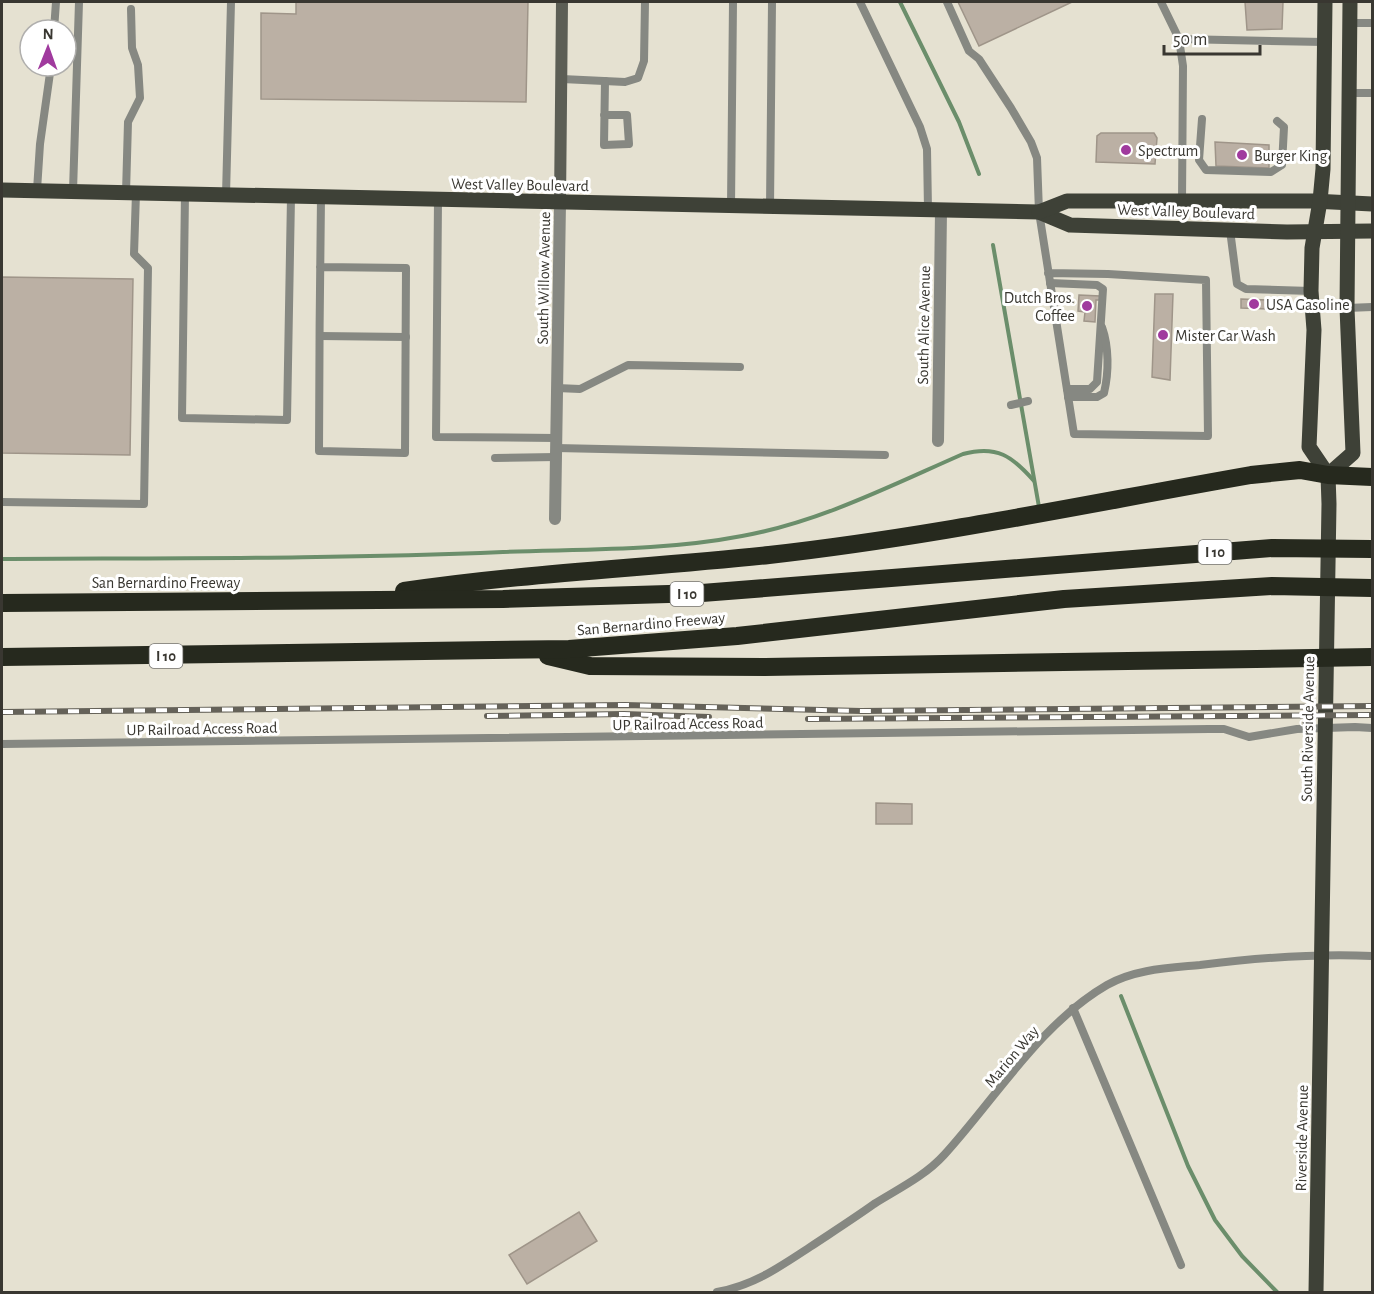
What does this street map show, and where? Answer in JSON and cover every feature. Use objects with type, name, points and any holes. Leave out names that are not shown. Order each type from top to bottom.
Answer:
[{"type":"highway","points":[[337,601],[473,580],[769,555],[891,539],[1251,475],[1299,470],[1328,475],[1372,477]]},
{"type":"highway","name":"San Bernardino Freeway","points":[[2,603],[503,599],[702,593],[1059,563],[1272,548],[1372,549]]},
{"type":"highway","name":"San Bernardino Freeway","points":[[2,657],[529,651],[737,636],[1065,599],[1272,586],[1372,588]]},
{"type":"highway","points":[[529,651],[590,666],[765,667],[1372,657]]},
{"type":"main road","points":[[1325,2],[1324,42],[1334,202],[1341,232],[1347,308],[1353,453],[1328,475],[1309,447],[1314,330],[1311,291],[1312,248],[1315,232],[1334,202],[1349,93],[1350,2]]},
{"type":"main road","name":"West Valley Boulevard","points":[[2,190],[1039,212],[1070,225],[1315,232],[1372,231]]},
{"type":"main road","name":"West Valley Boulevard","points":[[1039,212],[1067,201],[1372,204]]},
{"type":"main road","name":"South Riverside Avenue","points":[[1321,983],[1328,475]]},
{"type":"main road","name":"Riverside Avenue","points":[[1316,1293],[1321,983]]},
{"type":"street","name":"South Willow Avenue","points":[[555,519],[562,2]]},
{"type":"street","name":"South Alice Avenue","points":[[935,210],[938,441]]},
{"type":"lane","points":[[55,18],[56,2]]},
{"type":"lane","points":[[73,191],[79,2]]},
{"type":"lane","points":[[225,195],[231,2]]},
{"type":"lane","points":[[562,79],[626,82],[638,78],[644,61],[645,2]]},
{"type":"lane","points":[[731,206],[733,2]]},
{"type":"lane","points":[[771,207],[772,2]]},
{"type":"lane","points":[[860,2],[920,127],[927,148],[935,210]]},
{"type":"lane","points":[[947,2],[969,51],[979,59],[1031,142],[1037,158],[1039,212],[1048,273],[1074,434],[1208,436],[1206,280],[1048,273]]},
{"type":"lane","points":[[1161,2],[1179,39],[1183,66],[1182,201]]},
{"type":"lane","points":[[2,502],[144,504],[148,268],[134,254],[128,122],[140,98],[138,65],[132,48],[131,9]]},
{"type":"lane","points":[[1350,23],[1372,23]]},
{"type":"lane","points":[[1179,39],[1324,42]]},
{"type":"lane","points":[[37,190],[40,144],[49,78]]},
{"type":"lane","points":[[604,115],[627,115],[629,144],[604,145],[604,115],[605,81]]},
{"type":"lane","points":[[1349,93],[1372,93]]},
{"type":"lane","points":[[1202,119],[1199,160],[1206,170],[1229,172],[1271,172],[1282,165],[1284,127],[1277,121]]},
{"type":"lane","points":[[185,194],[182,418],[194,419],[287,420],[291,197]]},
{"type":"lane","points":[[320,267],[406,268],[405,453],[319,451],[320,267],[321,197]]},
{"type":"lane","points":[[438,200],[436,436],[556,448],[885,455]]},
{"type":"lane","points":[[1230,230],[1237,284],[1246,289],[1311,291]]},
{"type":"lane","points":[[1050,283],[1097,285],[1103,289],[1097,382],[1090,389],[1068,393]]},
{"type":"lane","points":[[1347,308],[1372,307]]},
{"type":"lane","points":[[1068,393],[1097,397],[1104,393],[1107,382],[1107,341],[1101,327]]},
{"type":"lane","points":[[320,336],[406,337]]},
{"type":"lane","points":[[557,388],[580,389],[628,365],[740,367]]},
{"type":"lane","points":[[1011,405],[1028,401]]},
{"type":"lane","points":[[495,458],[556,448]]},
{"type":"lane","name":"UP Railroad Access Road","points":[[2,744],[1209,729],[1224,729],[1249,737],[1297,729],[1372,728]]},
{"type":"lane","name":"Marion Way","points":[[717,1293],[763,1278],[926,1173],[951,1148],[1049,1031],[1073,1008],[1108,984],[1130,975],[1167,968],[1256,958],[1372,956]]},
{"type":"lane","points":[[1073,1008],[1181,1265]]},
{"type":"building","points":[[296,2],[528,2],[526,102],[261,99],[261,13],[296,14]]},
{"type":"building","points":[[958,2],[1072,2],[979,46]]},
{"type":"building","points":[[1245,2],[1283,2],[1282,29],[1247,30]]},
{"type":"building","name":"Spectrum","points":[[1101,133],[1154,133],[1157,138],[1155,164],[1096,162],[1097,136]]},
{"type":"building","name":"Burger King","points":[[1215,142],[1269,145],[1269,168],[1216,166]]},
{"type":"building","points":[[2,277],[133,279],[130,455],[2,453]]},
{"type":"building","name":"Mister Car Wash","points":[[1155,294],[1173,294],[1170,380],[1152,377]]},
{"type":"building","name":"Dutch Bros. Coffee","points":[[1079,295],[1100,296],[1100,300],[1096,300],[1095,322],[1084,321],[1085,312],[1078,311]]},
{"type":"building","name":"USA Gasoline","points":[[1241,299],[1267,300],[1267,309],[1241,308]]},
{"type":"building","points":[[876,803],[912,804],[912,824],[876,824]]},
{"type":"building","points":[[579,1212],[597,1241],[527,1284],[509,1255]]},
{"type":"waterway","points":[[900,2],[959,122],[979,174]]},
{"type":"waterway","points":[[993,245],[1039,507]]},
{"type":"waterway","points":[[2,559],[378,556],[653,547],[713,541],[799,522],[882,490],[963,454],[985,451],[1003,455],[1011,459],[1034,481]]},
{"type":"waterway","points":[[1121,996],[1188,1166],[1215,1220],[1242,1256],[1277,1292]]},
{"type":"railway","points":[[2,712],[625,705],[861,711],[1372,706]]},
{"type":"railway","points":[[487,716],[624,714],[709,717]]},
{"type":"railway","points":[[808,719],[1372,715]]},
{"type":"place","name":"Spectrum","points":[[1126,150]]},
{"type":"place","name":"Burger King","points":[[1242,155]]},
{"type":"place","name":"USA Gasoline","points":[[1254,304]]},
{"type":"place","name":"Dutch Bros. Coffee","points":[[1087,306]]},
{"type":"place","name":"Mister Car Wash","points":[[1163,335]]}]
